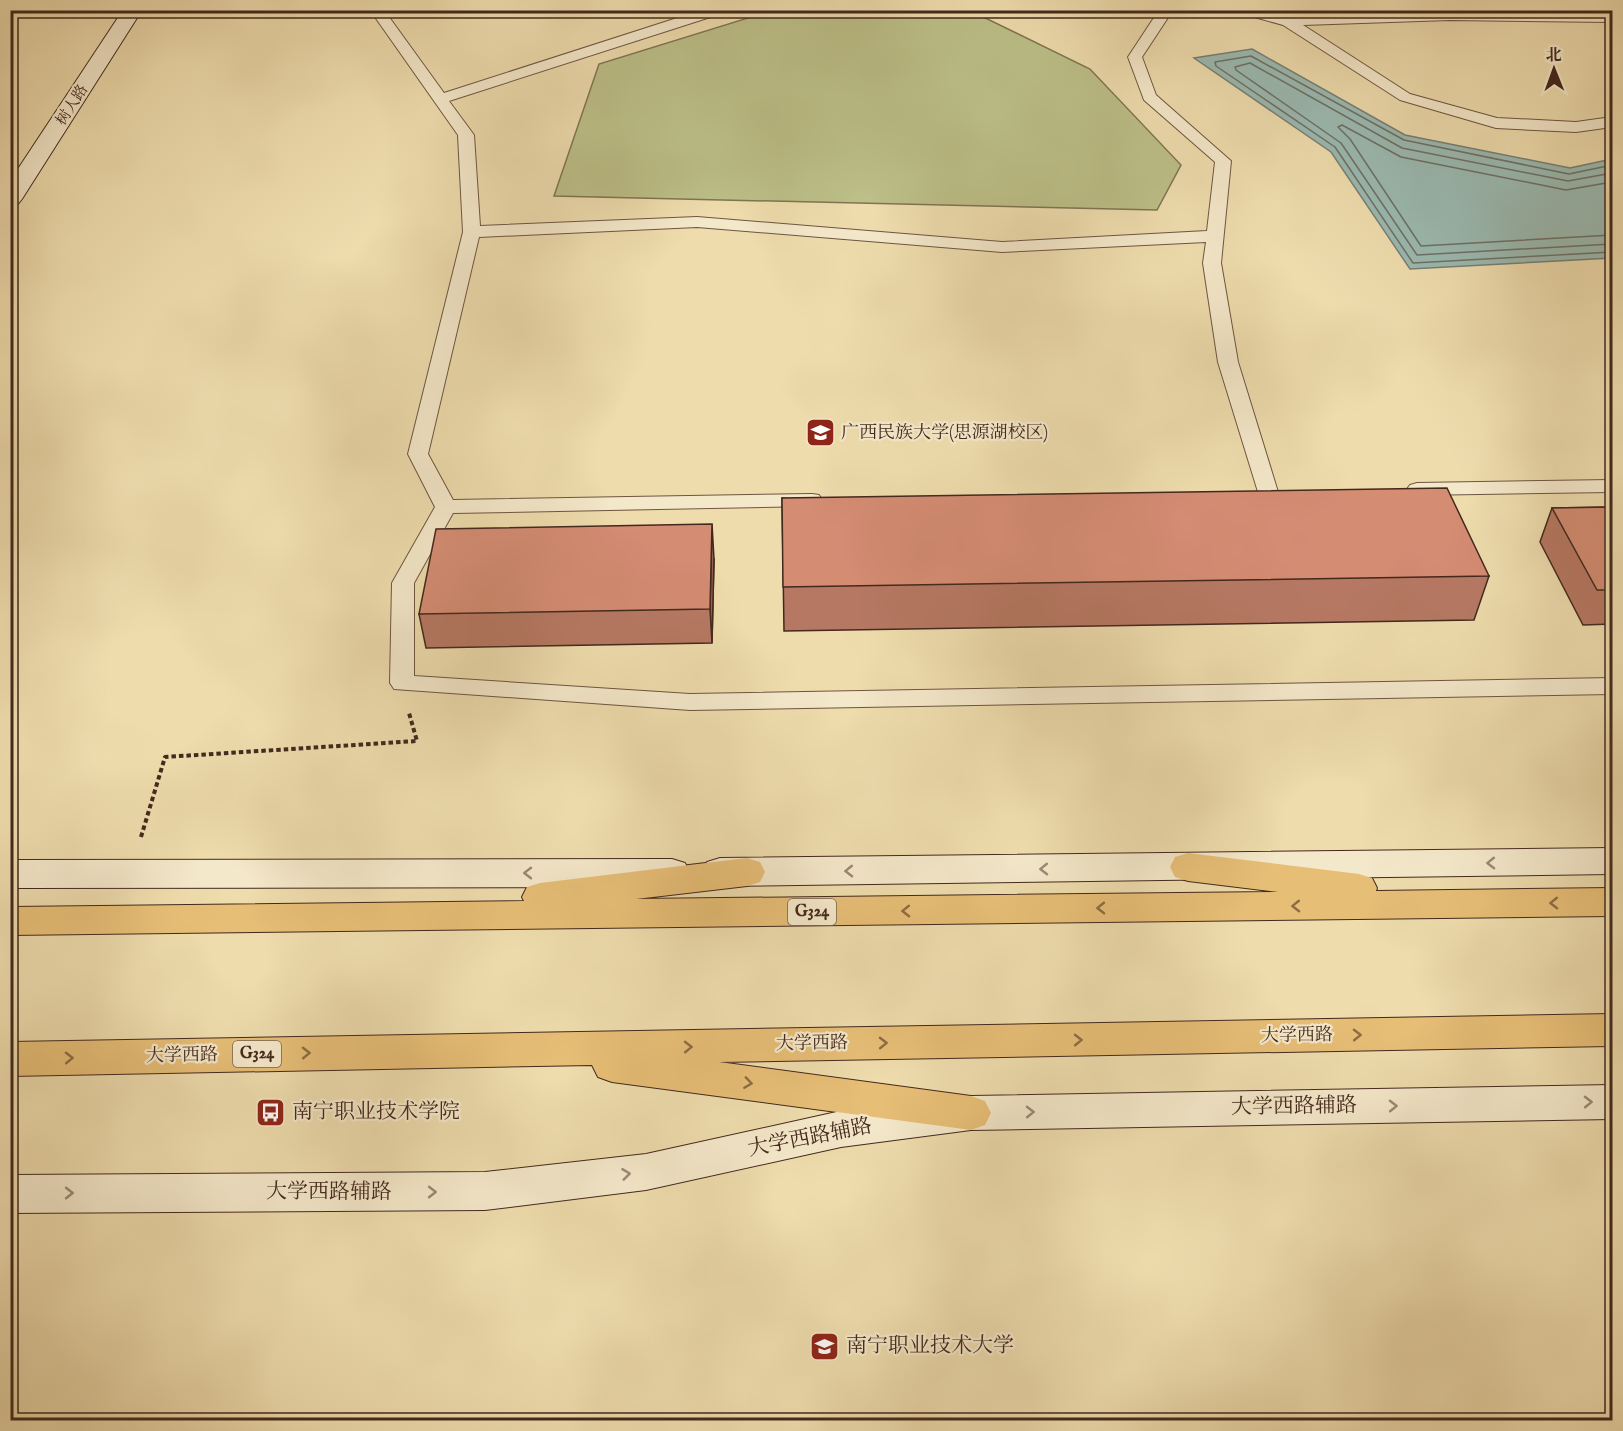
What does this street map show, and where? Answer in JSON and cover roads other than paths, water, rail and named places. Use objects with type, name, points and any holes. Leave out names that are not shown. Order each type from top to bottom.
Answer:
[{"type":"main road","points":[[1188,867],[1489,903]]},
{"type":"main road","points":[[363,917],[747,872]]},
{"type":"main road","name":"G324","points":[[10,921],[1612,902]]},
{"type":"main road","name":"大学西路","points":[[10,1059],[1612,1030]]},
{"type":"main road","points":[[503,1050],[972,1113]]},
{"type":"street","name":"树人路","points":[[10,199],[133,10]]},
{"type":"street","points":[[10,874],[747,872],[1612,861]]},
{"type":"street","name":"大学西路辅路","points":[[10,1194],[485,1191],[646,1172],[842,1129],[972,1113],[1612,1102]]},
{"type":"lane","points":[[377,10],[466,135],[472,232],[418,454],[446,507]]},
{"type":"lane","points":[[439,99],[718,10]]},
{"type":"lane","points":[[1166,10],[1135,57],[1149,97],[1223,161],[1212,263],[1227,362],[1268,492]]},
{"type":"lane","points":[[1245,10],[1288,22],[1405,97],[1496,123],[1576,127],[1612,122]]},
{"type":"lane","points":[[1288,22],[1425,15],[1530,14],[1612,18]]},
{"type":"lane","points":[[472,232],[697,222],[1002,247],[1215,236]]},
{"type":"lane","points":[[1398,490],[1612,486]]},
{"type":"lane","points":[[1244,492],[1292,491]]},
{"type":"lane","points":[[446,507],[827,500]]},
{"type":"lane","points":[[446,507],[403,583],[402,683],[690,702],[1612,686]]},
{"type":"water","points":[[1252,49],[1405,135],[1570,168],[1612,159],[1612,258],[1410,269],[1331,152],[1194,58]]},
{"type":"place","name":"广西民族大学(思源湖校区)","points":[[820,433]]},
{"type":"place","name":"南宁职业技术学院","points":[[271,1112]]},
{"type":"place","name":"南宁职业技术大学","points":[[825,1346]]}]
